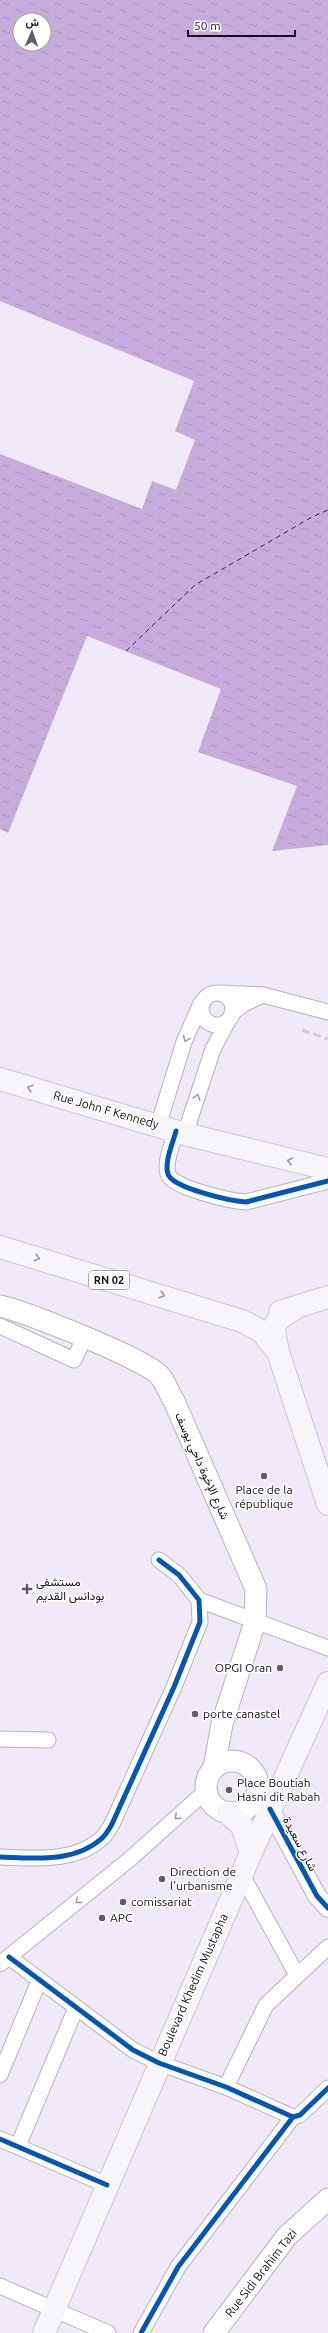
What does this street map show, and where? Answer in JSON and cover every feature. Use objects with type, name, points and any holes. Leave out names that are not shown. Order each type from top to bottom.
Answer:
[{"type":"main road","name":"Rue John F Kennedy","points":[[0,1079],[173,1130],[328,1169]]},
{"type":"main road","name":"RN 02","points":[[0,1247],[218,1312],[250,1317],[294,1309],[328,1298]]},
{"type":"main road","name":"شارع الإخوة داحي يوسف","points":[[0,1306],[40,1320],[139,1362],[159,1374],[174,1401],[256,1589],[255,1622],[222,1724],[214,1768]]},
{"type":"main road","points":[[294,1309],[278,1319],[274,1326],[278,1352],[328,1504]]},
{"type":"main road","points":[[218,1312],[242,1321],[261,1331],[278,1352]]},
{"type":"main road","name":"Boulevard Khedim Mustapha","points":[[44,2333],[159,2063],[242,1875],[251,1853],[264,1800],[328,1683]]},
{"type":"main road","points":[[222,1724],[238,1761]]},
{"type":"main road","points":[[238,1761],[245,1764],[254,1773],[264,1800],[236,1812],[213,1806],[206,1791],[209,1774],[214,1768],[225,1762],[238,1761]]},
{"type":"main road","points":[[236,1812],[251,1853]]},
{"type":"main road","name":"Rue Sidi Brahim Tazi","points":[[214,2333],[287,2236],[328,2199]]},
{"type":"street","points":[[328,1012],[263,995],[213,993],[206,996],[201,1003],[184,1042],[168,1162],[168,1174],[176,1184],[233,1201],[246,1202],[328,1182]]},
{"type":"street","points":[[173,1130],[230,1017],[233,1005],[229,997],[222,993]]},
{"type":"street","points":[[201,1003],[200,1012],[204,1020],[212,1024],[220,1025],[244,1004],[263,995]]},
{"type":"street","points":[[0,1326],[74,1360],[84,1338]]},
{"type":"street","points":[[159,1560],[179,1575],[199,1600],[328,1648]]},
{"type":"street","points":[[0,1857],[55,1857],[81,1853],[102,1839],[112,1824],[174,1688],[200,1622],[199,1600]]},
{"type":"street","points":[[0,1740],[48,1740]]},
{"type":"street","points":[[206,1791],[130,1860],[4,1960],[39,1981],[133,2050],[159,2063],[226,2087],[293,2117]]},
{"type":"street","name":"شارع سعيدة","points":[[264,1800],[317,1896],[328,1908]]},
{"type":"street","points":[[242,1875],[297,1975]]},
{"type":"street","points":[[226,2087],[266,2005],[328,1947]]},
{"type":"street","points":[[0,2075],[39,1981]]},
{"type":"street","points":[[18,2146],[76,2008]]},
{"type":"street","points":[[141,2333],[178,2266],[293,2117],[300,2115],[328,2088]]},
{"type":"street","points":[[0,2139],[107,2185]]},
{"type":"street","points":[[0,2286],[108,2333]]},
{"type":"water","points":[[0,0],[328,0],[328,845],[272,851],[297,786],[198,752],[221,689],[87,636],[8,833],[0,829],[0,454],[142,509],[152,481],[176,490],[195,440],[175,431],[194,381],[0,301]]},
{"type":"ferry route","points":[[126,651],[195,585],[312,517],[328,510]]},
{"type":"railway","points":[[302,1030],[328,1039]]},
{"type":"cycle path","points":[[176,1131],[168,1158],[168,1174],[172,1179],[190,1189],[246,1202],[328,1181]]},
{"type":"cycle path","points":[[0,1857],[40,1858],[66,1856],[90,1847],[106,1834],[112,1824],[174,1687],[200,1622],[199,1600],[179,1575],[159,1560]]},
{"type":"cycle path","points":[[270,1809],[317,1896],[328,1908]]},
{"type":"cycle path","points":[[9,1957],[133,2050],[159,2063],[226,2087],[293,2117],[300,2115],[328,2088]]},
{"type":"cycle path","points":[[141,2333],[178,2267],[293,2117]]},
{"type":"cycle path","points":[[0,2139],[107,2185]]},
{"type":"place","name":"Place de la république","points":[[264,1476]]},
{"type":"place","name":"مستشفى بودانس القديم","points":[[27,1589]]},
{"type":"place","name":"OPGI Oran","points":[[280,1668]]},
{"type":"place","name":"porte canastel","points":[[195,1714]]},
{"type":"place","name":"Place Boutiah Hasni dit Rabah","points":[[229,1790]]},
{"type":"place","name":"Direction de l'urbanisme","points":[[162,1879]]},
{"type":"place","name":"comissariat","points":[[123,1902]]},
{"type":"place","name":"APC","points":[[102,1918]]}]
